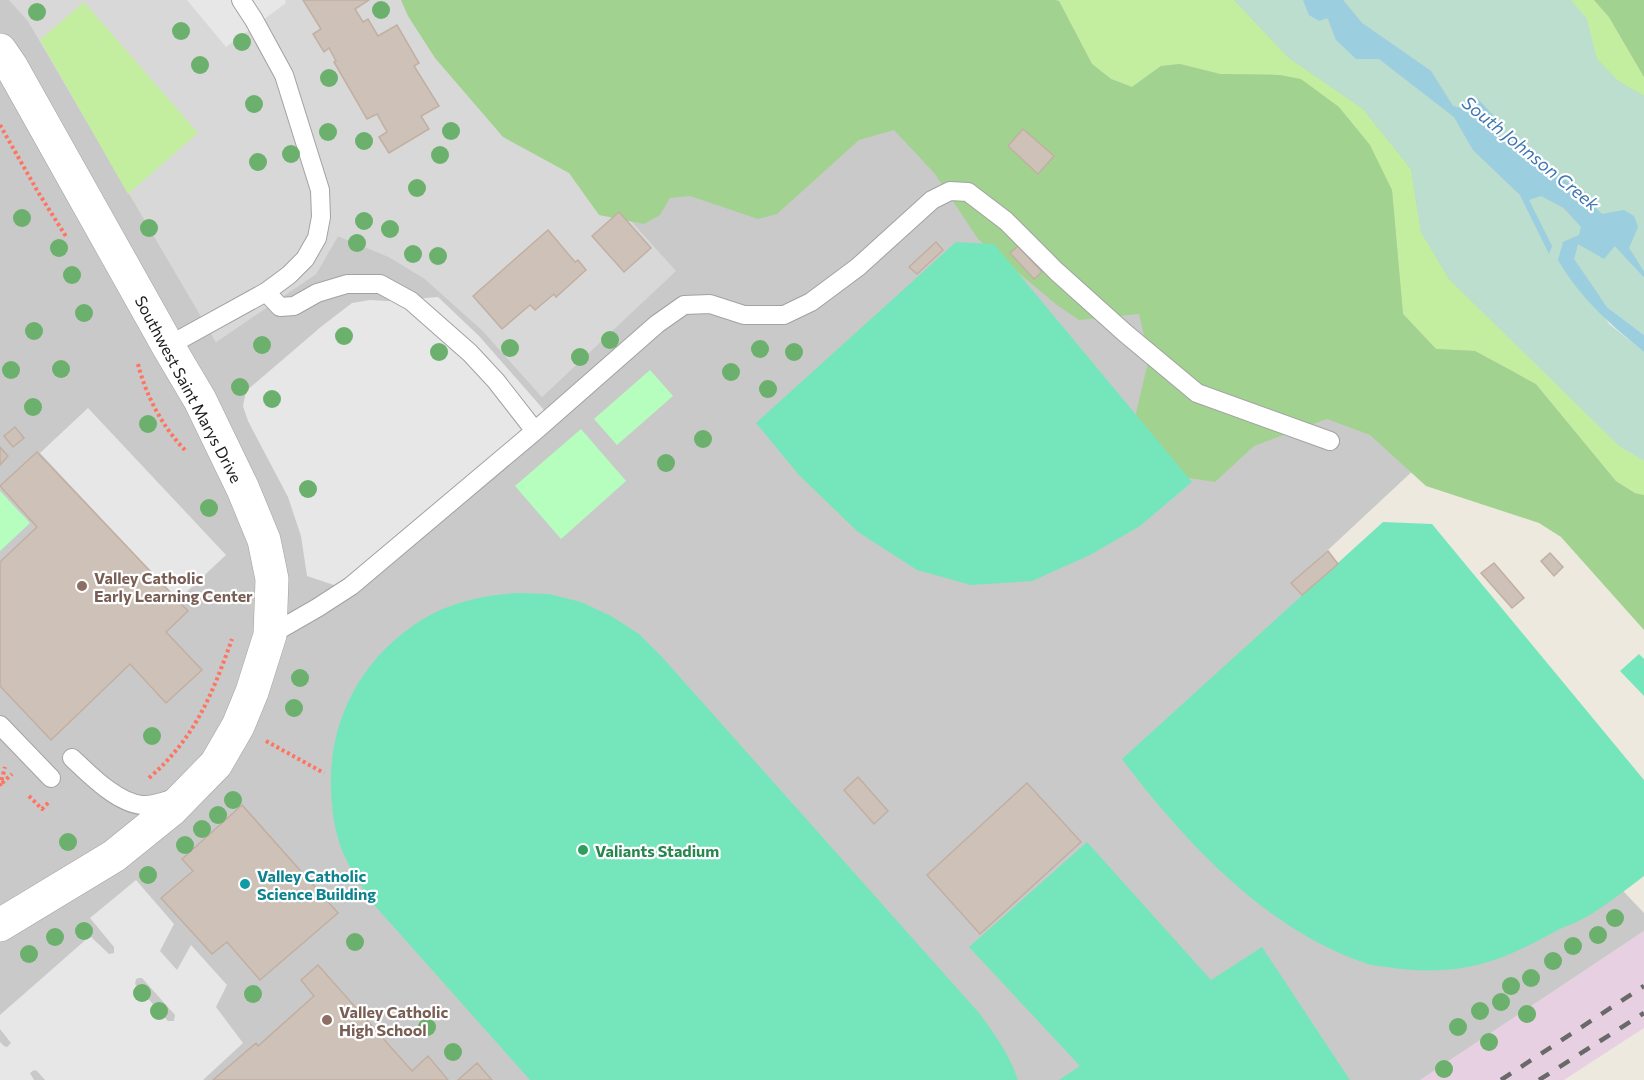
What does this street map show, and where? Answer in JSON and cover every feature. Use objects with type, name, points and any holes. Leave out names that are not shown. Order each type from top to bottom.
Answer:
[{"type":"street","name":"Southwest Saint Marys Drive","points":[[0,50],[204,410],[243,489],[264,540],[272,579],[270,635],[252,692],[238,726],[216,764],[188,794],[114,856],[0,925]]},
{"type":"lane","points":[[168,346],[266,292],[289,275],[305,259],[317,238],[321,217],[320,190],[284,75],[241,0]]},
{"type":"lane","points":[[270,635],[351,586],[535,431],[657,324],[684,305],[710,304],[744,315],[784,315],[811,302],[858,267],[932,200],[950,191],[968,192],[1006,221],[1056,271],[1197,393],[1330,441]]},
{"type":"lane","points":[[266,292],[280,307],[294,306],[317,293],[347,284],[380,284],[411,301],[476,359],[535,431]]},
{"type":"lane","points":[[0,725],[53,787]]},
{"type":"lane","points":[[72,758],[96,780],[125,799],[144,805],[188,794]]},
{"type":"path","points":[[0,125],[68,240]]},
{"type":"path","points":[[138,363],[144,386],[166,427],[193,457]]},
{"type":"path","points":[[125,799],[179,748],[197,722],[214,687],[232,638]]},
{"type":"path","points":[[11,775],[16,781]]},
{"type":"path","points":[[27,793],[42,809],[53,787]]},
{"type":"shaded area","points":[[0,0],[9,0],[28,21],[216,342],[316,274],[338,236],[389,257],[425,279],[483,331],[542,397],[676,271],[432,0],[1644,0],[1644,255],[1313,564],[1644,913],[1644,931],[1420,1080],[0,1080]]},
{"type":"shaded area","points":[[9,0],[432,0],[677,271],[542,397],[483,331],[425,279],[389,257],[338,236],[316,274],[216,342],[28,21]]},
{"type":"shaded area","points":[[187,0],[285,0],[286,3],[226,47]]},
{"type":"shaded area","points":[[438,297],[479,336],[544,410],[411,528],[337,586],[307,576],[301,536],[288,497],[248,421],[243,406],[246,391],[352,303]]},
{"type":"shaded area","points":[[88,408],[226,555],[178,600],[40,453]]},
{"type":"shaded area","points":[[136,880],[174,924],[160,951],[177,970],[191,945],[227,985],[216,1007],[243,1043],[203,1080],[45,1080],[34,1070],[30,1073],[34,1080],[0,1080],[0,1042],[7,1047],[11,1043],[0,1029],[0,1015],[90,936],[109,954],[114,953],[114,947],[90,918]],"holes":[[[142,978],[175,1015],[174,1021],[168,1021],[135,984],[136,979]]]},
{"type":"shaded area","points":[[1644,931],[1644,1028],[1564,1080],[1420,1080]]},
{"type":"green space","points":[[401,0],[1055,0],[1059,1],[1092,64],[1111,79],[1132,87],[1161,66],[1180,64],[1220,74],[1280,75],[1301,79],[1339,107],[1370,145],[1392,190],[1403,314],[1436,349],[1475,351],[1536,384],[1616,481],[1635,493],[1644,495],[1644,630],[1561,537],[1539,523],[1426,486],[1370,435],[1327,419],[1254,446],[1215,482],[1169,475],[1139,435],[1136,413],[1149,358],[1139,314],[1079,320],[1057,305],[978,239],[935,174],[894,130],[859,140],[777,214],[758,219],[690,196],[670,198],[660,215],[644,224],[599,215],[569,173],[503,137],[435,58],[408,16]]},
{"type":"green space","points":[[1055,0],[1234,0],[1289,58],[1363,109],[1411,169],[1421,232],[1449,279],[1619,445],[1644,461],[1644,495],[1635,493],[1616,481],[1536,384],[1475,351],[1436,349],[1403,314],[1392,190],[1280,75],[1220,74],[1180,64],[1161,66],[1132,87],[1111,79],[1092,64],[1059,1]]},
{"type":"green space","points":[[1234,0],[1303,0],[1309,15],[1327,18],[1336,40],[1378,58],[1454,117],[1473,150],[1520,195],[1549,253],[1552,246],[1528,200],[1541,195],[1563,208],[1581,227],[1579,235],[1563,242],[1609,324],[1644,352],[1644,461],[1619,446],[1449,279],[1421,232],[1411,169],[1363,109],[1289,58]]},
{"type":"green space","points":[[1343,0],[1571,0],[1587,19],[1597,59],[1618,81],[1644,96],[1644,271],[1629,248],[1638,227],[1624,210],[1602,214],[1531,148],[1494,134],[1463,109],[1453,106],[1431,71],[1362,23]]},
{"type":"green space","points":[[1571,0],[1594,0],[1609,17],[1644,77],[1644,96],[1618,81],[1597,59]]},
{"type":"green space","points":[[1594,0],[1644,0],[1644,77],[1609,17]]},
{"type":"green space","points":[[84,2],[198,133],[128,194],[40,40]]},
{"type":"green space","points":[[956,242],[994,244],[1192,482],[1140,526],[1090,555],[1032,581],[971,585],[917,570],[858,532],[799,475],[756,423]]},
{"type":"green space","points":[[1578,244],[1604,258],[1615,246],[1644,278],[1644,335],[1607,307],[1574,259]]},
{"type":"green space","points":[[650,370],[673,396],[617,445],[594,419]]},
{"type":"green space","points":[[581,429],[626,481],[561,539],[515,486]]},
{"type":"green space","points":[[0,491],[30,523],[0,551]]},
{"type":"green space","points":[[1383,522],[1432,524],[1644,780],[1644,876],[1584,918],[1510,954],[1469,967],[1422,970],[1370,965],[1329,948],[1294,929],[1229,879],[1199,850],[1122,759]]},
{"type":"green space","name":"Valiants Stadium","points":[[516,593],[549,594],[581,602],[611,616],[639,634],[980,1014],[997,1038],[1018,1080],[530,1080],[376,907],[363,888],[343,853],[339,841],[333,810],[331,776],[334,749],[349,699],[362,677],[398,637],[431,614],[443,609],[479,598]]},
{"type":"green space","points":[[1639,654],[1644,659],[1644,696],[1620,671]]},
{"type":"green space","points":[[1087,842],[1211,980],[1262,947],[1350,1080],[1059,1080],[1080,1066],[969,947]]},
{"type":"water","name":"South Johnson Creek","points":[[1303,0],[1343,0],[1362,23],[1431,71],[1453,106],[1463,109],[1465,100],[1477,98],[1493,115],[1494,134],[1531,148],[1602,214],[1624,210],[1634,216],[1638,227],[1629,248],[1644,271],[1644,278],[1615,246],[1604,259],[1578,244],[1574,259],[1607,307],[1644,335],[1644,352],[1608,321],[1586,298],[1558,260],[1563,242],[1579,235],[1581,227],[1564,208],[1541,196],[1529,200],[1552,246],[1549,254],[1520,195],[1473,150],[1454,117],[1379,59],[1356,59],[1336,40],[1328,18],[1319,21],[1309,15]]},
{"type":"building","points":[[303,0],[369,0],[355,9],[363,22],[368,19],[378,36],[397,25],[419,63],[414,66],[439,106],[421,116],[429,129],[389,153],[379,137],[387,132],[377,114],[367,119],[334,62],[336,61],[329,48],[324,52],[313,34],[321,29]]},
{"type":"building","points":[[1023,129],[1054,156],[1038,174],[1008,146]]},
{"type":"building","points":[[619,212],[651,248],[624,272],[592,236]]},
{"type":"building","points":[[548,230],[575,262],[578,260],[586,270],[556,297],[554,294],[535,310],[530,305],[502,329],[473,296]]},
{"type":"building","points":[[936,242],[943,250],[917,274],[909,267]]},
{"type":"building","points":[[1018,246],[1042,272],[1034,279],[1010,253]]},
{"type":"building","points":[[15,427],[24,438],[13,447],[4,436]]},
{"type":"building","points":[[0,447],[8,456],[0,465]]},
{"type":"building","name":"Valley Catholic Early Learning Center","points":[[37,452],[188,611],[166,632],[202,670],[166,703],[130,664],[51,740],[0,686],[0,562],[37,527],[0,486]]},
{"type":"building","points":[[1328,551],[1338,564],[1302,595],[1291,583]]},
{"type":"building","points":[[1550,553],[1563,567],[1554,576],[1541,561]]},
{"type":"building","points":[[1494,563],[1524,598],[1512,608],[1481,573]]},
{"type":"building","points":[[858,777],[888,811],[874,824],[844,790]]},
{"type":"building","points":[[1027,783],[1081,842],[980,934],[927,875]]},
{"type":"building","name":"Valley Catholic Science Building","points":[[242,805],[338,913],[260,980],[227,942],[212,954],[161,898],[193,871],[182,859]]},
{"type":"building","name":"Valley Catholic High School","points":[[318,965],[412,1071],[428,1056],[448,1080],[213,1080],[256,1043],[258,1046],[314,996],[301,980]]},
{"type":"building","name":"Valley Catholic High School","points":[[477,1063],[492,1080],[458,1080]]},
{"type":"railway","points":[[1501,1080],[1644,986]]},
{"type":"railway","points":[[1539,1080],[1644,1013]]},
{"type":"place","name":"Valley Catholic Early Learning Center","points":[[82,586]]},
{"type":"place","name":"Valiants Stadium","points":[[583,850]]},
{"type":"place","name":"Valley Catholic Science Building","points":[[245,884]]},
{"type":"place","name":"Valley Catholic High School","points":[[327,1020]]}]
